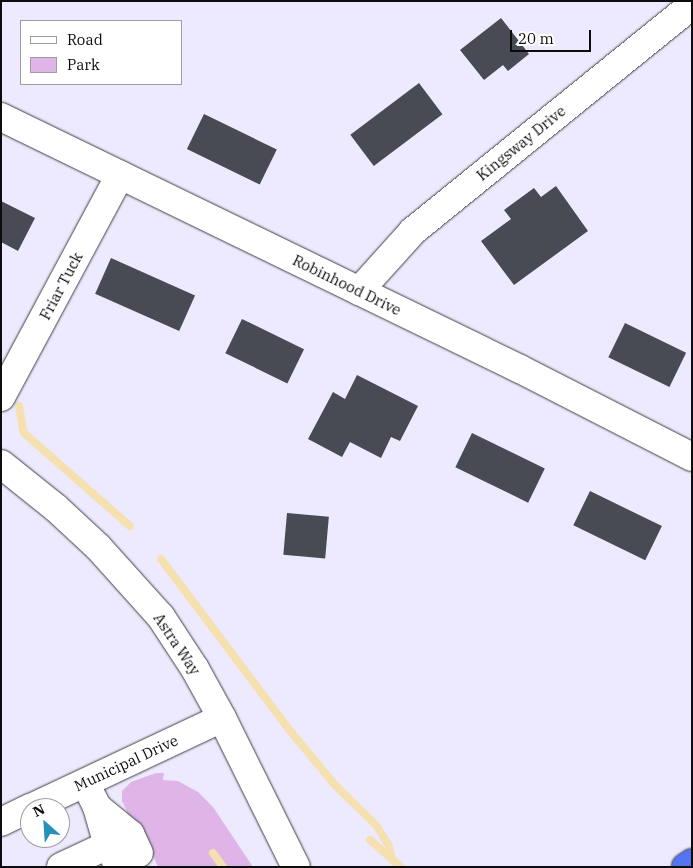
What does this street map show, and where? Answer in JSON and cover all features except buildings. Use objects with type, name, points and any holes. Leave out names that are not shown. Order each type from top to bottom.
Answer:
[{"type":"highway","points":[[686,867],[692,863]]},
{"type":"street","name":"Kingsway Drive","points":[[359,291],[413,231],[692,5]]},
{"type":"street","name":"Robinhood Drive","points":[[1,117],[520,369],[692,456]]},
{"type":"street","name":"Friar Tuck","points":[[1,397],[120,175]]},
{"type":"street","name":"Astra Way","points":[[1,464],[56,508],[120,570],[170,630],[222,718],[296,867]]},
{"type":"street","name":"Municipal Drive","points":[[52,798],[222,718]]},
{"type":"street","points":[[61,867],[122,855],[85,783]]},
{"type":"street","name":"Municipal Drive","points":[[1,822],[20,813]]},
{"type":"green space","points":[[156,773],[164,773],[163,780],[178,781],[198,792],[213,807],[253,867],[158,867],[150,849],[146,851],[122,801],[122,791],[131,782]]},
{"type":"waterway","points":[[19,406],[24,433],[130,526]]},
{"type":"waterway","points":[[161,559],[287,727],[335,785],[376,825],[388,844],[392,858]]},
{"type":"waterway","points":[[370,840],[401,867]]},
{"type":"waterway","points":[[213,853],[223,867]]}]
